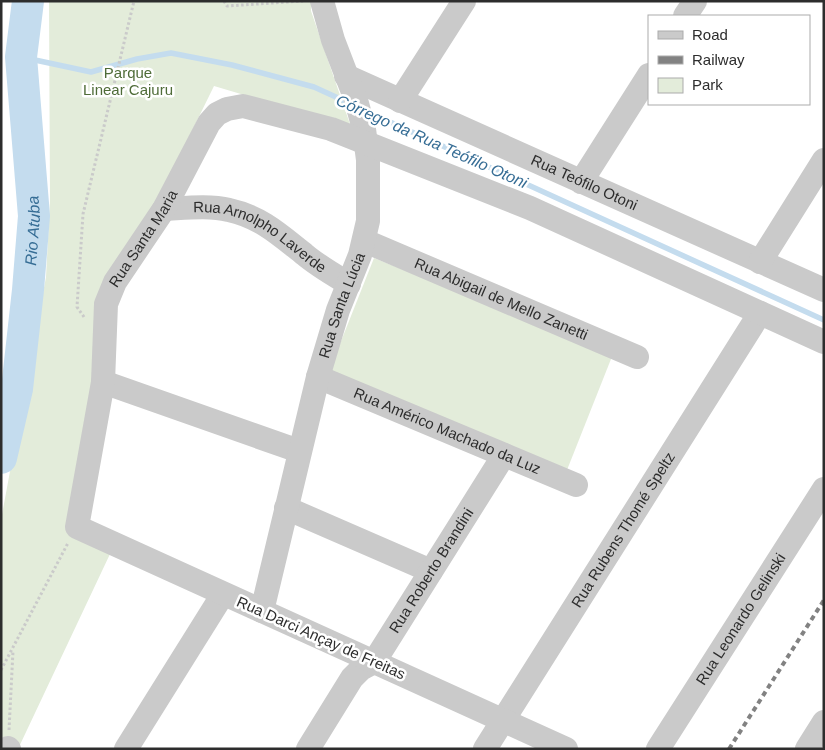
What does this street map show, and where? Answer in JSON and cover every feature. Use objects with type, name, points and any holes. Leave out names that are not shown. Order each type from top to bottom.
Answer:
[{"type":"street","name":"Rua Santa Lúcia","points":[[262,611],[318,377],[338,310],[365,242],[369,182],[366,142],[358,107],[329,28],[322,1]]},
{"type":"street","points":[[400,101],[464,1]]},
{"type":"street","points":[[686,15],[695,1]]},
{"type":"street","name":"Rua Teófilo Otoni","points":[[346,76],[824,290]]},
{"type":"street","points":[[582,182],[648,76]]},
{"type":"street","name":"Rua Santa Maria","points":[[77,527],[102,382],[105,312],[110,294],[164,209],[208,123],[217,114],[227,109],[243,106],[331,128],[366,142]]},
{"type":"street","points":[[366,142],[530,208],[824,342]]},
{"type":"street","points":[[760,262],[824,160]]},
{"type":"street","name":"Rua Arnolpho Laverde","points":[[164,209],[228,209],[249,215],[271,226],[318,265],[349,284]]},
{"type":"street","name":"Rua Abigail de Mello Zanetti","points":[[365,242],[637,356]]},
{"type":"street","name":"Rua Rubens Thomé Speltz","points":[[485,749],[760,313]]},
{"type":"street","name":"Rua Américo Machado da Luz","points":[[318,377],[576,485]]},
{"type":"street","points":[[102,382],[299,451]]},
{"type":"street","name":"Rua Roberto Brandini","points":[[308,749],[352,678],[361,669],[374,662],[504,455]]},
{"type":"street","name":"Rua Leonardo Gelinski","points":[[658,749],[824,489]]},
{"type":"street","points":[[286,508],[431,571]]},
{"type":"street","name":"Rua Darci Ançay de Freitas","points":[[77,527],[566,749]]},
{"type":"street","points":[[126,749],[223,594]]},
{"type":"street","points":[[341,647],[349,656],[353,668],[352,678]]},
{"type":"street","points":[[807,749],[824,722]]},
{"type":"path","points":[[105,346],[77,307],[83,214],[134,1]]},
{"type":"path","points":[[224,1],[227,6],[305,1]]},
{"type":"path","points":[[1,670],[77,527]]},
{"type":"path","points":[[8,748],[13,650]]},
{"type":"green space","name":"Parque Linear Cajuru","points":[[49,1],[311,1],[311,11],[351,127],[214,86],[157,202],[105,281],[93,380],[66,530],[110,554],[18,749],[1,749],[1,520],[46,277],[50,201]]},
{"type":"green space","points":[[374,258],[613,354],[567,470],[328,374]]},
{"type":"waterway","name":"Rio Atuba","points":[[1,458],[17,389],[34,216],[21,57],[28,1]]},
{"type":"waterway","name":"Córrego da Rua Teófilo Otoni","points":[[21,57],[91,72],[137,59],[171,53],[232,65],[314,87],[349,103]]},
{"type":"waterway","name":"Córrego da Rua Teófilo Otoni","points":[[366,111],[824,320]]},
{"type":"railway","points":[[729,749],[824,600]]}]
